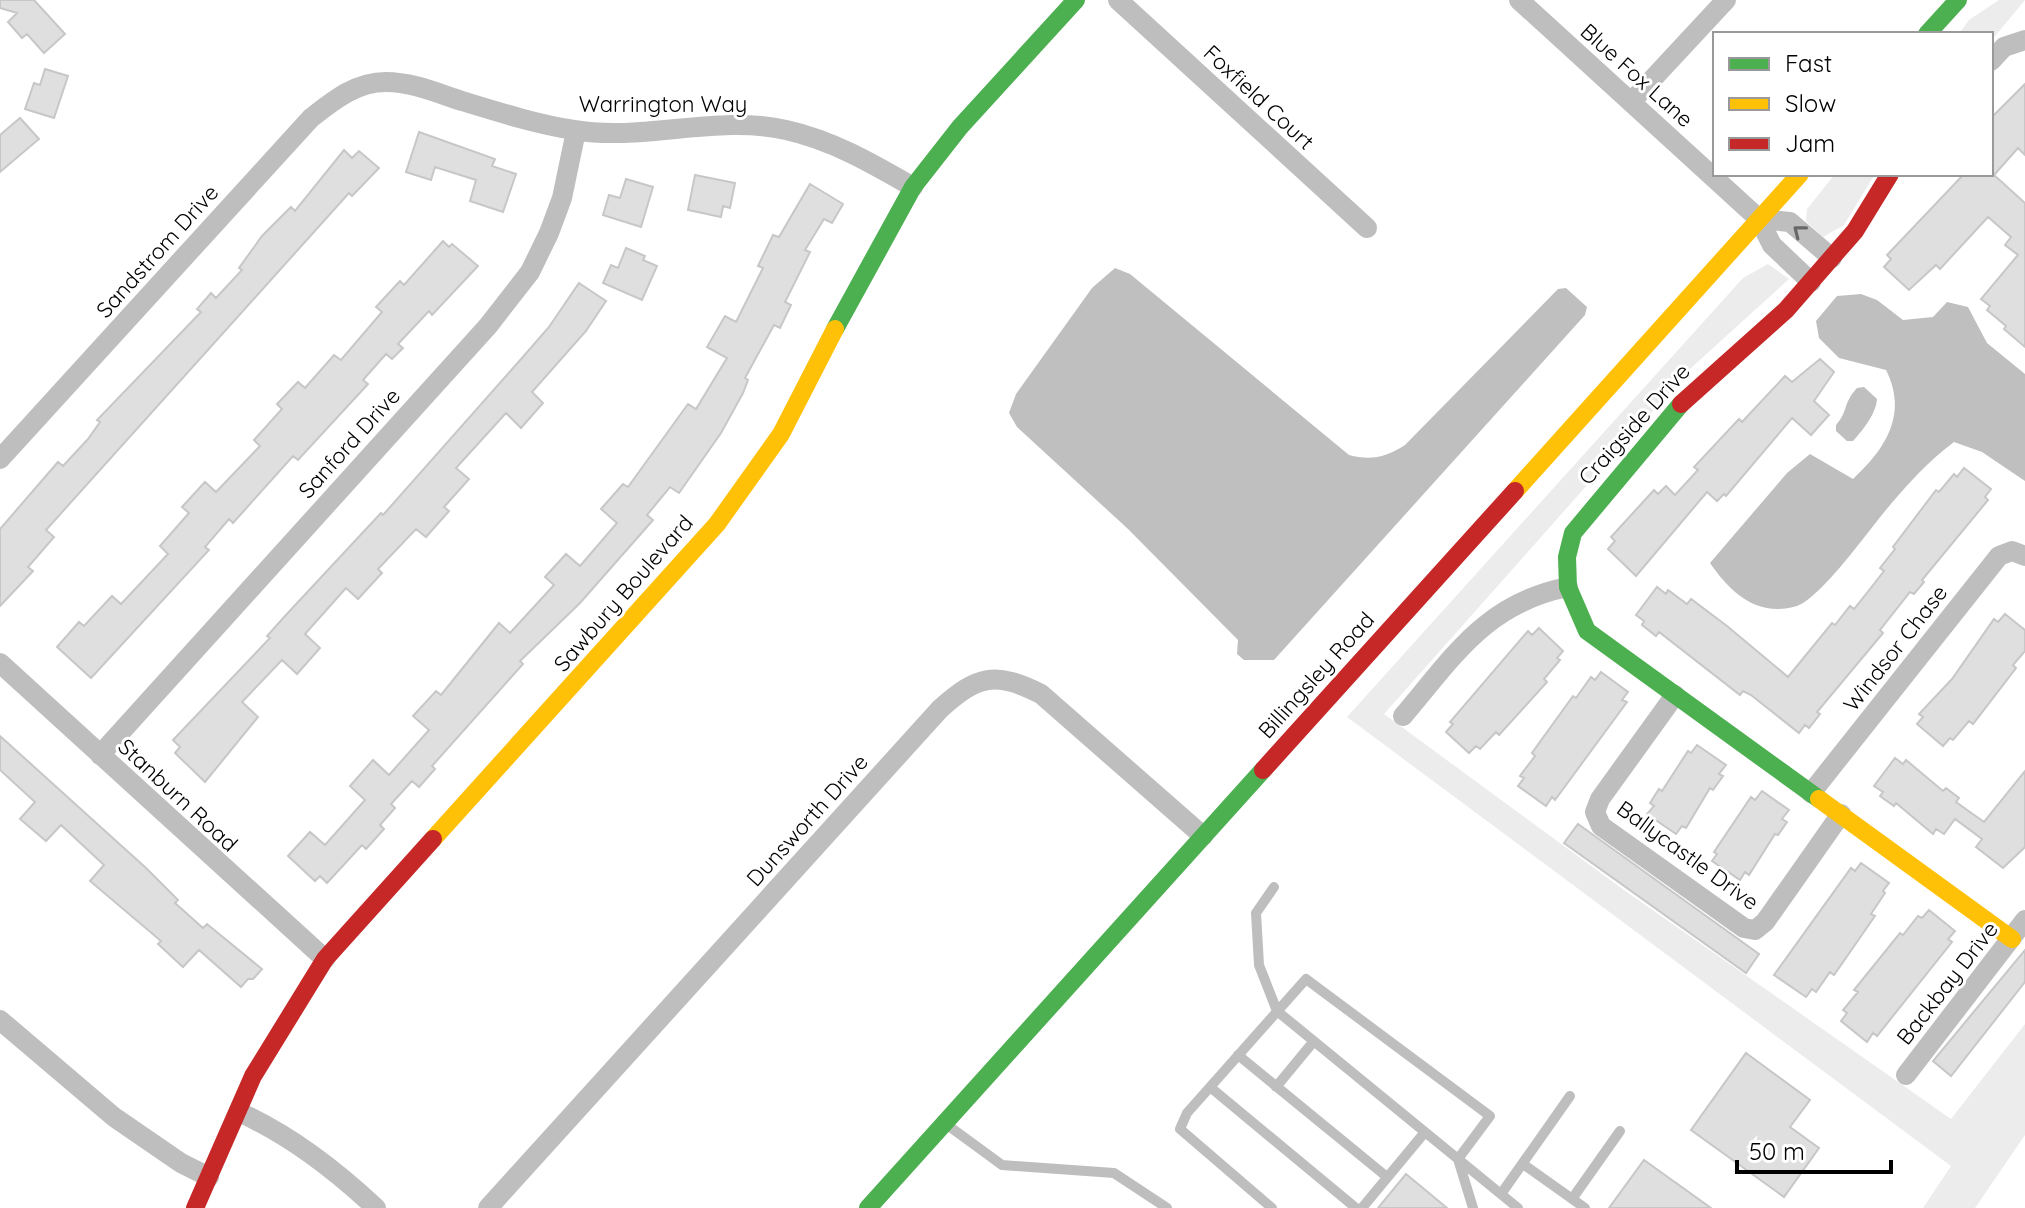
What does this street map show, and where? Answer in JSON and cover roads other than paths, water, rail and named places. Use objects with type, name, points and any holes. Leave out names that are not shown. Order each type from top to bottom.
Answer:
[{"type":"street","name":"Sawbury Boulevard","points":[[195,1208],[253,1076],[277,1031],[325,959],[717,524],[781,434],[854,291],[913,187],[960,127],[1076,0]]},
{"type":"street","name":"Foxfield Court","points":[[1118,0],[1367,228]]},
{"type":"street","name":"Blue Fox Lane","points":[[1519,0],[1759,219]]},
{"type":"street","points":[[1632,101],[1726,0]]},
{"type":"street","points":[[1929,32],[1958,0]]},
{"type":"street","points":[[1993,59],[2004,47],[2025,40]]},
{"type":"street","name":"Warrington Way","points":[[358,86],[383,82],[406,83],[494,111],[576,131],[653,133],[733,127],[784,129],[840,147],[913,187]]},
{"type":"street","name":"Sandstrom Drive","points":[[0,459],[311,118],[358,86]]},
{"type":"street","name":"Sanford Drive","points":[[100,755],[488,326],[530,272],[562,198],[576,131]]},
{"type":"street","name":"Billingsley Road","points":[[868,1208],[1798,176]]},
{"type":"street","name":"Craigside Drive","points":[[1568,587],[1567,557],[1573,533],[1591,507],[1670,414],[1786,310],[1855,231],[1889,176]]},
{"type":"street","points":[[1759,219],[1790,222],[1832,258]]},
{"type":"street","points":[[1759,219],[1772,245],[1811,282]]},
{"type":"street","name":"Windsor Chase","points":[[1811,793],[1999,556],[2012,551],[2025,556]]},
{"type":"street","points":[[1403,716],[1490,620],[1519,601],[1568,587],[1587,631],[2012,939]]},
{"type":"street","name":"Stanburn Road","points":[[0,663],[325,959]]},
{"type":"street","name":"Dunsworth Drive","points":[[488,1208],[963,689],[991,677],[1018,682],[1041,694],[1203,836]]},
{"type":"street","name":"Ballycastle Drive","points":[[1675,695],[1600,799],[1595,812],[1601,826],[1614,836],[1744,928],[1755,930],[1765,922],[1841,814]]},
{"type":"street","name":"Backbay Drive","points":[[1906,1075],[2025,920]]},
{"type":"street","points":[[0,1020],[114,1117],[181,1163],[209,1177]]},
{"type":"street","points":[[239,1112],[275,1129],[339,1174],[376,1208]]},
{"type":"lane","points":[[1274,887],[1256,913],[1259,965],[1277,1011],[1518,1208]]},
{"type":"lane","points":[[1272,1208],[1180,1129],[1187,1113],[1306,979],[1490,1116],[1458,1159]]},
{"type":"lane","points":[[1276,1087],[1314,1041]]},
{"type":"lane","points":[[1238,1055],[1387,1177]]},
{"type":"lane","points":[[1210,1087],[1356,1208]]},
{"type":"lane","points":[[1501,1194],[1570,1096]]},
{"type":"lane","points":[[945,1123],[1002,1165],[1114,1173],[1167,1208]]},
{"type":"lane","points":[[1572,1199],[1620,1131]]},
{"type":"lane","points":[[1362,1208],[1425,1132]]},
{"type":"lane","points":[[1458,1159],[1473,1208]]},
{"type":"lane","points":[[1523,1164],[1585,1208]]}]
